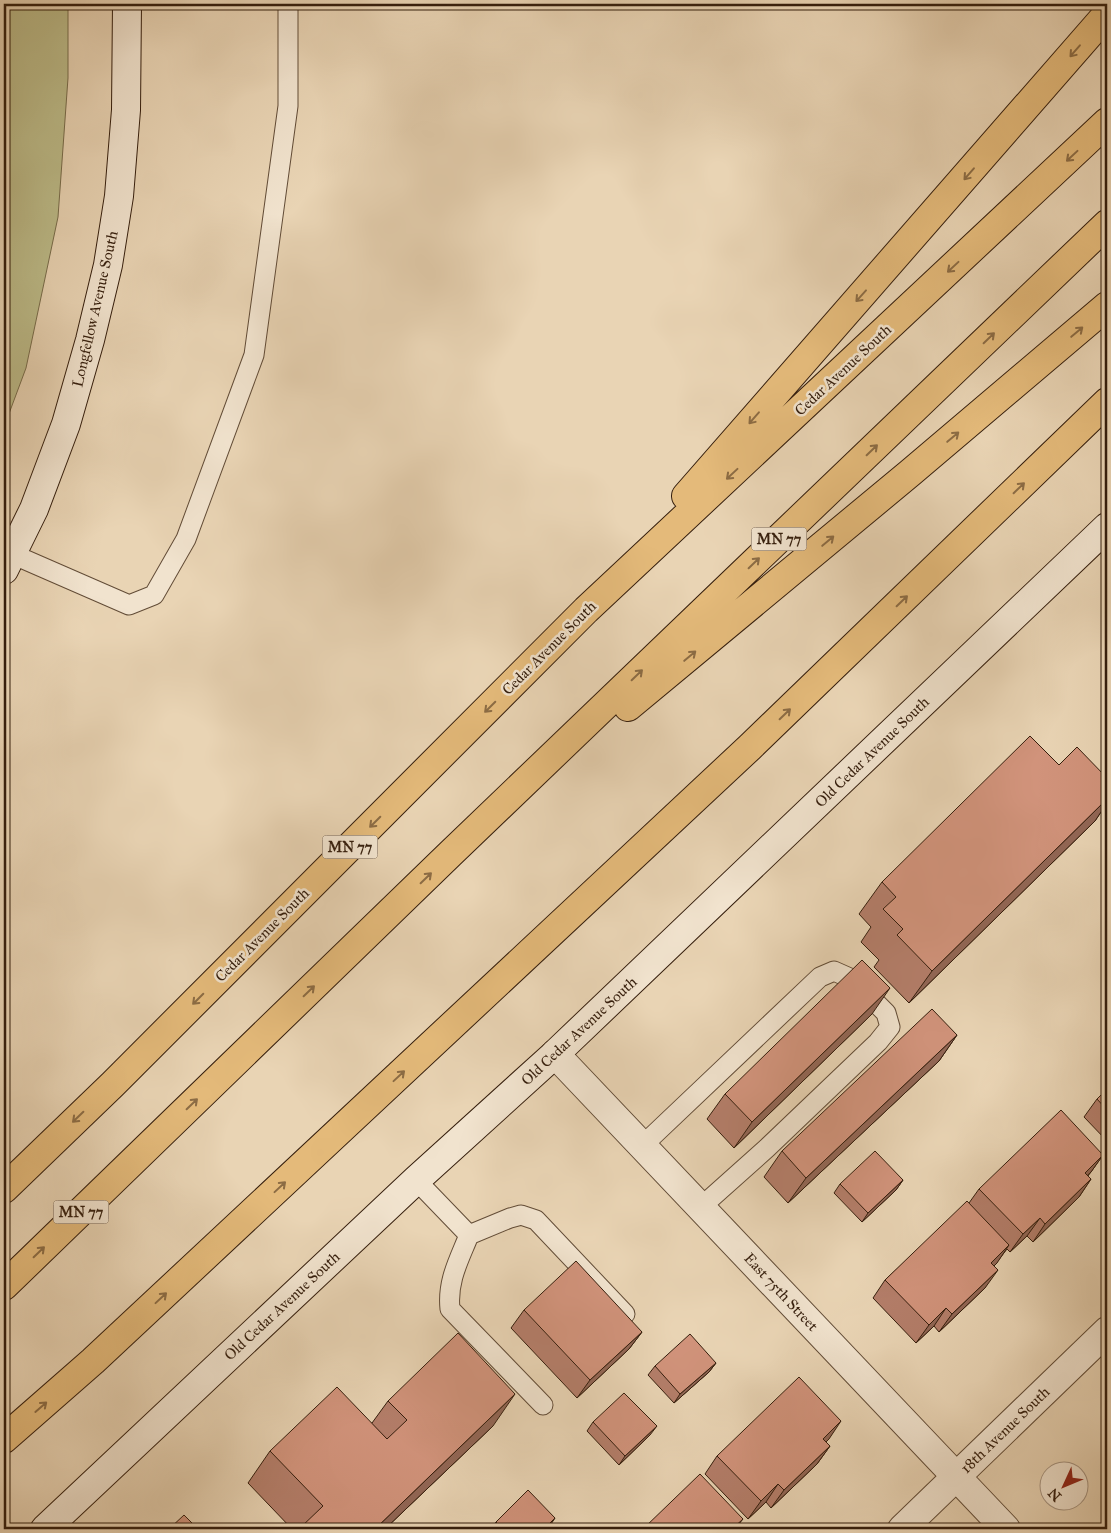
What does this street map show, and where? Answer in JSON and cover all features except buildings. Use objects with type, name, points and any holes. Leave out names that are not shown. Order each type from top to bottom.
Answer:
[{"type":"highway","points":[[586,610],[1107,14]]},
{"type":"highway","name":"Cedar Avenue South","points":[[4,1189],[113,1084],[586,610],[1107,122]]},
{"type":"highway","name":"MN 77","points":[[4,1286],[450,854],[1107,224]]},
{"type":"highway","points":[[450,854],[910,473],[1107,306]]},
{"type":"highway","points":[[4,1439],[93,1361],[743,754],[1107,402]]},
{"type":"street","name":"Longfellow Avenue South","points":[[8,562],[34,510],[66,424],[90,340],[108,265],[120,196],[126,110],[127,4]]},
{"type":"street","name":"Old Cedar Avenue South","points":[[45,1529],[416,1180],[556,1054],[1107,527]]},
{"type":"street","name":"East 75th Street","points":[[556,1054],[1006,1529]]},
{"type":"street","name":"18th Avenue South","points":[[902,1529],[1107,1331]]},
{"type":"lane","points":[[8,562],[129,605],[154,595],[186,539],[254,355],[288,106],[288,4]]},
{"type":"lane","points":[[642,1146],[696,1092],[820,977],[834,971],[852,979],[886,1014],[890,1027],[878,1042],[767,1148],[701,1207]]},
{"type":"lane","points":[[416,1180],[469,1235]]},
{"type":"lane","points":[[543,1405],[450,1309],[448,1294],[469,1235],[510,1218],[521,1216],[536,1220],[625,1314]]},
{"type":"shaded area","points":[[4,4],[68,4],[68,78],[58,217],[26,368],[4,427]]}]
